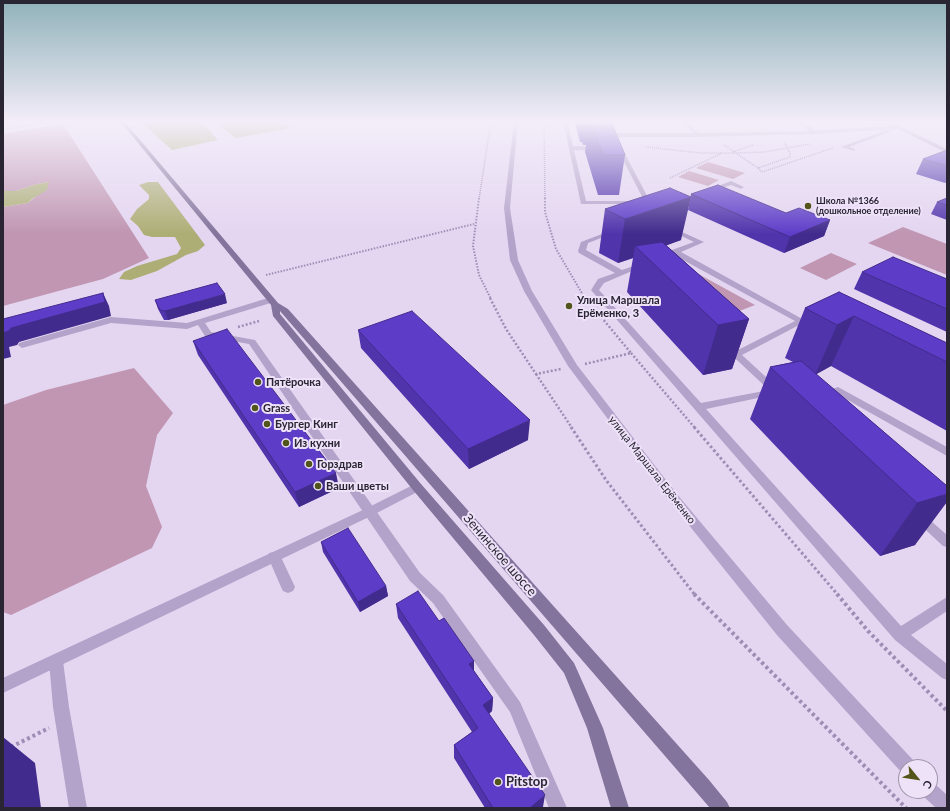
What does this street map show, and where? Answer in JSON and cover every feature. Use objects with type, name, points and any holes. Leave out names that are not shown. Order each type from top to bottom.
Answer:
[{"type":"main road","name":"Зенинское шоссе","points":[[153,159],[273,302],[285,311],[301,329],[721,808]]},
{"type":"main road","name":"Зенинское шоссе","points":[[273,302],[276,314],[417,487],[540,630],[569,668],[595,728],[620,808]]},
{"type":"street","name":"улица Маршала Ерёменко","points":[[512,159],[507,208],[514,260],[528,291],[573,366],[672,496],[782,630],[901,759]]},
{"type":"street","points":[[573,159],[583,203],[651,210],[659,208]]},
{"type":"street","points":[[627,159],[651,210]]},
{"type":"street","points":[[702,193],[731,183],[740,187]]},
{"type":"street","points":[[665,226],[700,242],[675,252],[645,267],[622,273],[601,281],[595,290],[900,635],[947,673]]},
{"type":"street","points":[[621,229],[585,242],[582,251],[622,273]]},
{"type":"street","points":[[675,252],[822,332]]},
{"type":"street","points":[[22,345],[111,320],[188,326],[273,302]]},
{"type":"street","points":[[735,355],[801,321]]},
{"type":"street","points":[[200,322],[208,334],[252,342],[415,577],[438,599],[515,707],[558,808]]},
{"type":"street","points":[[699,407],[779,394],[719,339]]},
{"type":"street","points":[[816,398],[838,390],[947,452]]},
{"type":"street","points":[[3,686],[369,512],[417,487]]},
{"type":"street","points":[[912,511],[947,542]]},
{"type":"street","points":[[274,557],[288,588]]},
{"type":"street","points":[[900,635],[947,603]]},
{"type":"street","points":[[56,661],[61,707],[78,808]]},
{"type":"street","points":[[938,799],[947,808]]},
{"type":"path","points":[[485,159],[474,224],[473,246],[479,275],[506,328],[606,480],[694,594],[906,808]]},
{"type":"path","points":[[544,159],[545,212],[556,249],[584,296]]},
{"type":"path","points":[[670,178],[710,159]]},
{"type":"path","points":[[758,168],[762,172],[800,159]]},
{"type":"path","points":[[266,274],[474,224]]},
{"type":"path","points":[[598,313],[631,354],[868,631],[947,711]]},
{"type":"path","points":[[536,374],[631,354]]},
{"type":"path","points":[[3,751],[49,728],[50,735]]},
{"type":"shaded area","points":[[3,159],[85,159],[149,258],[103,279],[3,306],[3,207],[28,203],[39,194],[49,182],[37,184],[16,191],[3,191]]},
{"type":"shaded area","points":[[708,162],[745,173],[733,179],[696,168]]},
{"type":"shaded area","points":[[689,171],[719,180],[708,186],[678,177]]},
{"type":"shaded area","points":[[49,182],[47,190],[28,203],[3,207],[3,191],[16,191],[37,184]]},
{"type":"shaded area","points":[[148,182],[158,182],[205,245],[198,251],[186,255],[157,271],[131,280],[119,279],[124,272],[137,266],[177,254],[181,248],[175,237],[152,237],[144,235],[138,226],[130,219],[137,209],[149,199],[149,195],[139,185]]},
{"type":"shaded area","points":[[903,227],[947,244],[947,275],[868,243]]},
{"type":"shaded area","points":[[831,253],[857,264],[826,280],[800,268]]},
{"type":"shaded area","points":[[673,260],[755,305],[719,319]]},
{"type":"shaded area","points":[[134,368],[173,413],[157,435],[146,486],[162,527],[152,548],[11,615],[3,612],[3,405],[46,390]]},
{"type":"building","points":[[923,159],[947,159],[947,166]]},
{"type":"building","points":[[718,185],[786,213],[799,208],[830,220],[790,237],[691,194]]},
{"type":"building","points":[[670,188],[691,197],[625,219],[605,209]]},
{"type":"building","points":[[947,198],[947,205],[937,202]]},
{"type":"building","points":[[662,242],[749,319],[718,325],[635,246]]},
{"type":"building","points":[[893,257],[947,279],[947,309],[862,272]]},
{"type":"building","points":[[217,283],[225,294],[165,311],[160,310],[155,300]]},
{"type":"building","points":[[839,292],[947,343],[947,362],[854,316],[837,325],[805,308]]},
{"type":"building","points":[[103,293],[105,302],[11,328],[9,331],[3,333],[3,319]]},
{"type":"building","points":[[412,311],[530,420],[468,449],[358,330]]},
{"type":"building","points":[[227,329],[336,473],[295,492],[193,341]]},
{"type":"building","points":[[801,361],[947,486],[947,494],[917,503],[770,367]]},
{"type":"building","points":[[348,528],[386,586],[358,602],[321,542]]},
{"type":"building","points":[[418,591],[439,621],[444,618],[474,661],[469,664],[493,698],[483,705],[545,795],[530,808],[493,808],[454,745],[478,728],[396,604]]},
{"type":"place","name":"Школа №1366 (дошкольное отделение)","points":[[808,206]]},
{"type":"place","name":"Улица Маршала Ерёменко, 3","points":[[569,306]]},
{"type":"place","name":"Пятёрочка","points":[[258,382]]},
{"type":"place","name":"Grass","points":[[255,408]]},
{"type":"place","name":"Бургер Кинг","points":[[267,424]]},
{"type":"place","name":"Из кухни","points":[[286,443]]},
{"type":"place","name":"Горздрав","points":[[309,464]]},
{"type":"place","name":"Ваши цветы","points":[[318,486]]},
{"type":"place","name":"Pitstop","points":[[498,782]]}]
